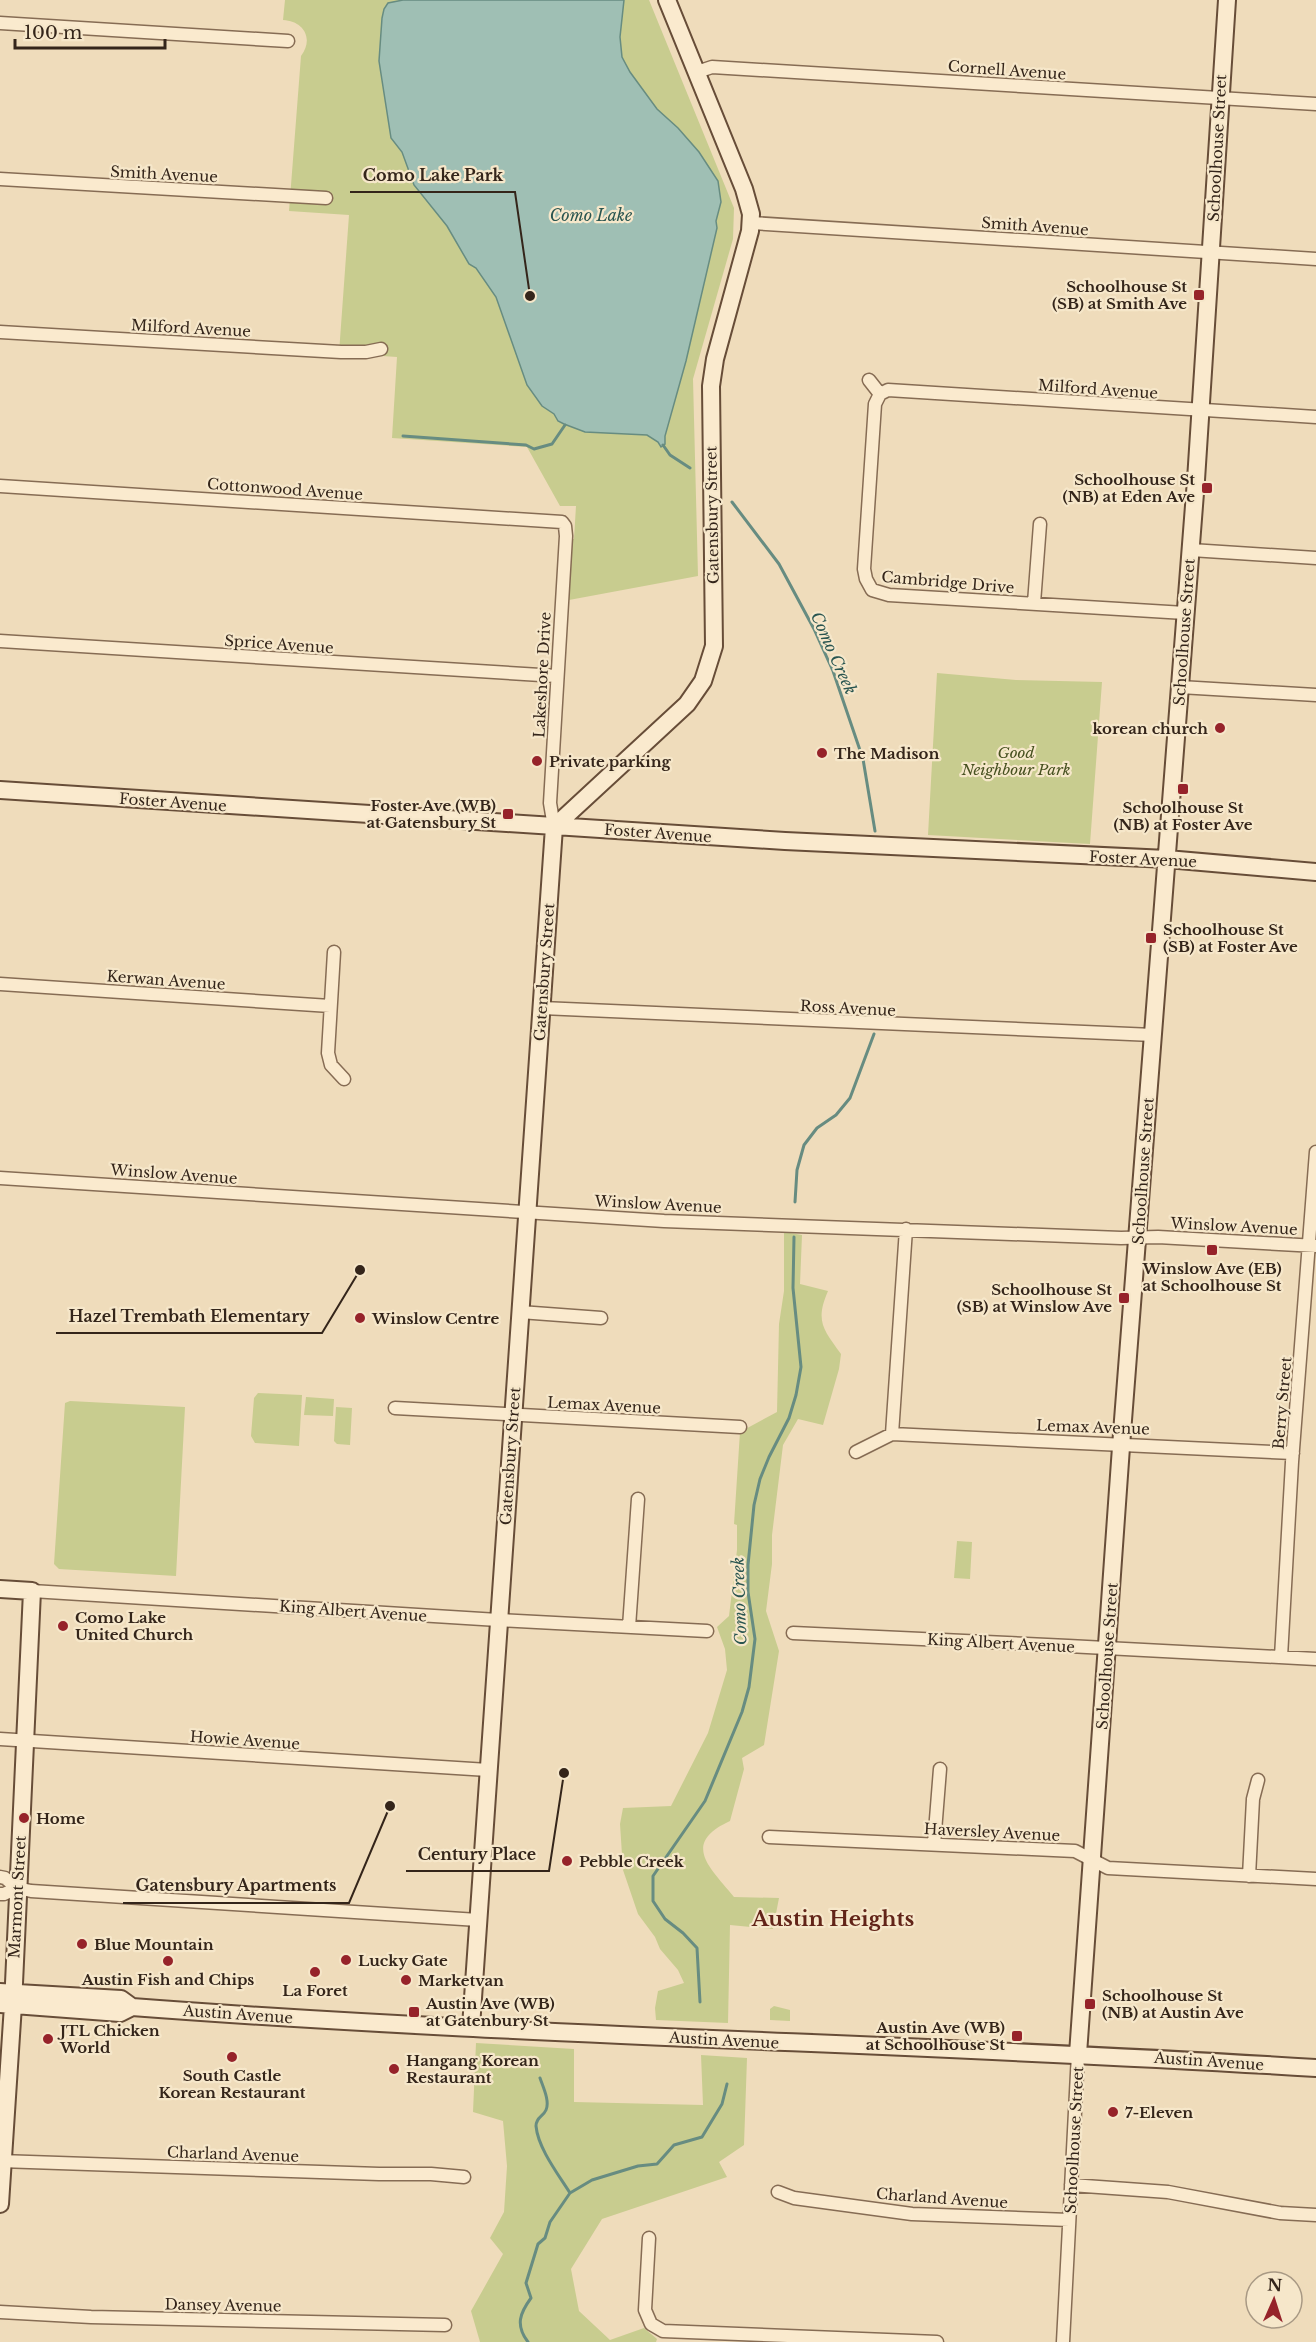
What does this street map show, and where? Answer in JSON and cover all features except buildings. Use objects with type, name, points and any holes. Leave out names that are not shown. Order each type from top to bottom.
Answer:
[{"type":"street","name":"Gatensbury Street","points":[[471,2027],[554,827],[687,704],[704,681],[711,661],[715,633],[711,387],[715,359],[752,223],[744,189],[667,0]]},
{"type":"street","name":"Schoolhouse Street","points":[[1063,2342],[1091,1860],[1191,550],[1227,0]]},
{"type":"street","points":[[0,23],[288,41]]},
{"type":"street","name":"Cornell Avenue","points":[[697,72],[711,67],[1316,104]]},
{"type":"street","name":"Smith Avenue","points":[[0,179],[326,198]]},
{"type":"street","name":"Smith Avenue","points":[[752,223],[1316,259]]},
{"type":"street","name":"Milford Avenue","points":[[0,332],[341,352],[366,352],[381,349]]},
{"type":"street","points":[[869,380],[880,394]]},
{"type":"street","name":"Milford Avenue","points":[[880,394],[888,390],[1316,417]]},
{"type":"street","name":"Cambridge Drive","points":[[880,394],[875,404],[864,569],[868,585],[872,590],[888,595],[1185,613]]},
{"type":"street","name":"Cottonwood Avenue","points":[[0,486],[559,520],[565,526]]},
{"type":"street","points":[[1034,603],[1040,524]]},
{"type":"street","name":"Lakeshore Drive","points":[[554,827],[550,803],[565,526]]},
{"type":"street","points":[[1191,550],[1316,558]]},
{"type":"street","name":"Sprice Avenue","points":[[0,641],[557,676]]},
{"type":"street","points":[[1180,687],[1316,695]]},
{"type":"street","name":"Foster Avenue","points":[[0,790],[785,841],[1167,859],[1316,872]]},
{"type":"street","points":[[334,951],[328,1053],[331,1065],[344,1079]]},
{"type":"street","name":"Kerwan Avenue","points":[[0,984],[330,1006]]},
{"type":"street","name":"Ross Avenue","points":[[542,1008],[1153,1035]]},
{"type":"street","name":"Berry Street","points":[[1281,1657],[1293,1453],[1313,1245],[1316,1152]]},
{"type":"street","name":"Winslow Avenue","points":[[0,1178],[664,1221],[1158,1237],[1313,1245]]},
{"type":"street","points":[[856,1452],[892,1434],[906,1229]]},
{"type":"street","points":[[520,1312],[601,1318]]},
{"type":"street","name":"Lemax Avenue","points":[[395,1407],[740,1427]]},
{"type":"street","name":"Lemax Avenue","points":[[892,1434],[1122,1443],[1293,1453]]},
{"type":"street","points":[[629,1627],[638,1499]]},
{"type":"street","name":"King Albert Avenue","points":[[0,1589],[707,1631]]},
{"type":"street","name":"Marmont Street","points":[[0,2204],[6,1998],[17,1887],[32,1591]]},
{"type":"street","name":"King Albert Avenue","points":[[793,1633],[1316,1659]]},
{"type":"street","name":"Howie Avenue","points":[[0,1739],[488,1770]]},
{"type":"street","points":[[934,1844],[940,1769]]},
{"type":"street","points":[[1249,1875],[1253,1799],[1258,1780]]},
{"type":"street","name":"Haversley Avenue","points":[[770,1837],[1075,1851],[1108,1868],[1316,1879]]},
{"type":"street","points":[[0,1878],[5,1878],[17,1887],[42,1891],[478,1920]]},
{"type":"street","points":[[0,1894],[17,1887]]},
{"type":"street","name":"Austin Avenue","points":[[6,1998],[122,1999],[132,2007],[471,2027],[848,2046],[1078,2054],[1316,2068]]},
{"type":"street","name":"Charland Avenue","points":[[1,2161],[379,2175],[431,2174],[464,2177]]},
{"type":"street","points":[[1071,2185],[1168,2192],[1280,2213],[1316,2215]]},
{"type":"street","name":"Charland Avenue","points":[[778,2192],[794,2198],[912,2214],[1069,2220]]},
{"type":"street","points":[[649,2238],[645,2310],[651,2324],[658,2330],[761,2339],[937,2342]]},
{"type":"street","name":"Dansey Avenue","points":[[0,2312],[91,2317],[445,2325]]},
{"type":"green space","points":[[285,0],[649,0],[734,208],[733,239],[693,379],[698,576],[569,600],[567,598],[571,539],[574,539],[576,506],[560,506],[527,447],[392,438],[397,357],[339,353],[349,215],[289,211],[301,56],[305,50],[307,37],[301,27],[283,20]]},
{"type":"green space","name":"Good Neighbour Park","points":[[937,673],[1016,680],[1102,682],[1090,844],[928,835]]},
{"type":"green space","points":[[784,1232],[802,1235],[800,1284],[828,1291],[822,1310],[823,1324],[841,1354],[823,1425],[798,1419],[783,1445],[766,1611],[779,1651],[764,1745],[742,1758],[744,1769],[730,1821],[706,1838],[703,1848],[709,1866],[734,1897],[779,1898],[773,1929],[730,1925],[728,2023],[656,2020],[655,2008],[658,1991],[684,1983],[678,1970],[660,1949],[655,1937],[638,1914],[623,1870],[620,1824],[623,1808],[671,1806],[708,1733],[727,1670],[725,1649],[717,1627],[729,1616],[737,1550],[737,1525],[734,1524],[740,1432],[777,1412],[779,1324],[784,1291]]},
{"type":"green space","points":[[258,1393],[302,1395],[299,1446],[255,1443],[251,1436],[254,1398]]},
{"type":"green space","points":[[306,1397],[334,1399],[333,1416],[304,1415]]},
{"type":"green space","points":[[70,1401],[185,1407],[176,1576],[59,1569],[54,1564],[65,1403]]},
{"type":"green space","points":[[336,1407],[352,1408],[350,1445],[337,1444],[334,1441]]},
{"type":"green space","points":[[957,1541],[972,1542],[970,1579],[954,1578]]},
{"type":"green space","points":[[774,2006],[790,2010],[790,2021],[770,2020],[770,2009]]},
{"type":"green space","points":[[476,2043],[574,2049],[574,2102],[703,2105],[701,2055],[747,2058],[744,2145],[719,2162],[727,2177],[602,2219],[571,2269],[579,2311],[610,2340],[644,2328],[657,2339],[656,2342],[480,2342],[471,2311],[503,2254],[490,2238],[504,2212],[507,2166],[503,2121],[473,2112]]},
{"type":"water","name":"Como Lake","points":[[403,0],[624,0],[620,37],[622,57],[657,109],[699,152],[718,181],[721,202],[686,361],[665,436],[665,444],[661,447],[658,442],[647,435],[585,432],[564,424],[542,406],[527,385],[496,297],[476,268],[469,264],[447,226],[414,185],[402,152],[391,138],[379,61],[382,18],[388,3]]},
{"type":"waterway","points":[[403,436],[526,445],[534,449],[552,444],[565,425]]},
{"type":"waterway","name":"Como Creek","points":[[663,445],[670,455],[690,468]]},
{"type":"waterway","name":"Como Creek","points":[[732,502],[779,564],[814,629],[833,671],[863,759],[875,831]]},
{"type":"waterway","name":"Como Creek","points":[[795,1202],[797,1170],[804,1145],[817,1128],[836,1115],[850,1098],[874,1034]]},
{"type":"waterway","name":"Como Creek","points":[[700,2002],[697,1948],[665,1919],[653,1901],[653,1876],[705,1801],[742,1712],[749,1687],[755,1639],[748,1592],[748,1565],[754,1505],[760,1479],[789,1418],[801,1367],[793,1288],[794,1237]]},
{"type":"waterway","points":[[540,2078],[547,2102],[545,2112],[536,2123],[540,2143],[570,2193]]},
{"type":"waterway","name":"Como Creek","points":[[528,2342],[520,2325],[524,2309],[531,2298],[526,2283],[538,2244],[545,2238],[550,2222],[570,2193],[592,2180],[638,2166],[657,2164],[674,2145],[702,2137],[722,2104],[727,2084]]},
{"type":"place","name":"Schoolhouse St (SB) at Smith Ave","points":[[1199,295]]},
{"type":"place","name":"Como Lake Park","points":[[530,296]]},
{"type":"place","name":"Schoolhouse St (NB) at Eden Ave","points":[[1207,488]]},
{"type":"place","name":"korean church","points":[[1220,728]]},
{"type":"place","name":"The Madison","points":[[822,753]]},
{"type":"place","name":"Private parking","points":[[537,761]]},
{"type":"place","name":"Schoolhouse St (NB) at Foster Ave","points":[[1183,789]]},
{"type":"place","name":"Foster Ave (WB) at Gatensbury St","points":[[508,814]]},
{"type":"place","name":"Schoolhouse St (SB) at Foster Ave","points":[[1151,938]]},
{"type":"place","name":"Winslow Ave (EB) at Schoolhouse St","points":[[1212,1250]]},
{"type":"place","name":"Hazel Trembath Elementary","points":[[360,1270]]},
{"type":"place","name":"Schoolhouse St (SB) at Winslow Ave","points":[[1124,1298]]},
{"type":"place","name":"Winslow Centre","points":[[360,1318]]},
{"type":"place","name":"Como Lake United Church","points":[[63,1626]]},
{"type":"place","name":"Century Place","points":[[564,1773]]},
{"type":"place","name":"Gatensbury Apartments","points":[[390,1806]]},
{"type":"place","name":"Home","points":[[24,1818]]},
{"type":"place","name":"Pebble Creek","points":[[567,1861]]},
{"type":"place","name":"Blue Mountain","points":[[82,1944]]},
{"type":"place","name":"Lucky Gate","points":[[346,1960]]},
{"type":"place","name":"Austin Fish and Chips","points":[[168,1961]]},
{"type":"place","name":"La Foret","points":[[315,1972]]},
{"type":"place","name":"Marketvan","points":[[406,1980]]},
{"type":"place","name":"Schoolhouse St (NB) at Austin Ave","points":[[1090,2004]]},
{"type":"place","name":"Austin Ave (WB) at Gatenbury St","points":[[414,2012]]},
{"type":"place","name":"Austin Ave (WB) at Schoolhouse St","points":[[1017,2036]]},
{"type":"place","name":"JTL Chicken World","points":[[48,2039]]},
{"type":"place","name":"South Castle Korean Restaurant","points":[[232,2057]]},
{"type":"place","name":"Hangang Korean Restaurant","points":[[394,2069]]},
{"type":"place","name":"7-Eleven","points":[[1113,2112]]},
{"type":"district","name":"Austin Heights","points":[[833,1919]]}]
